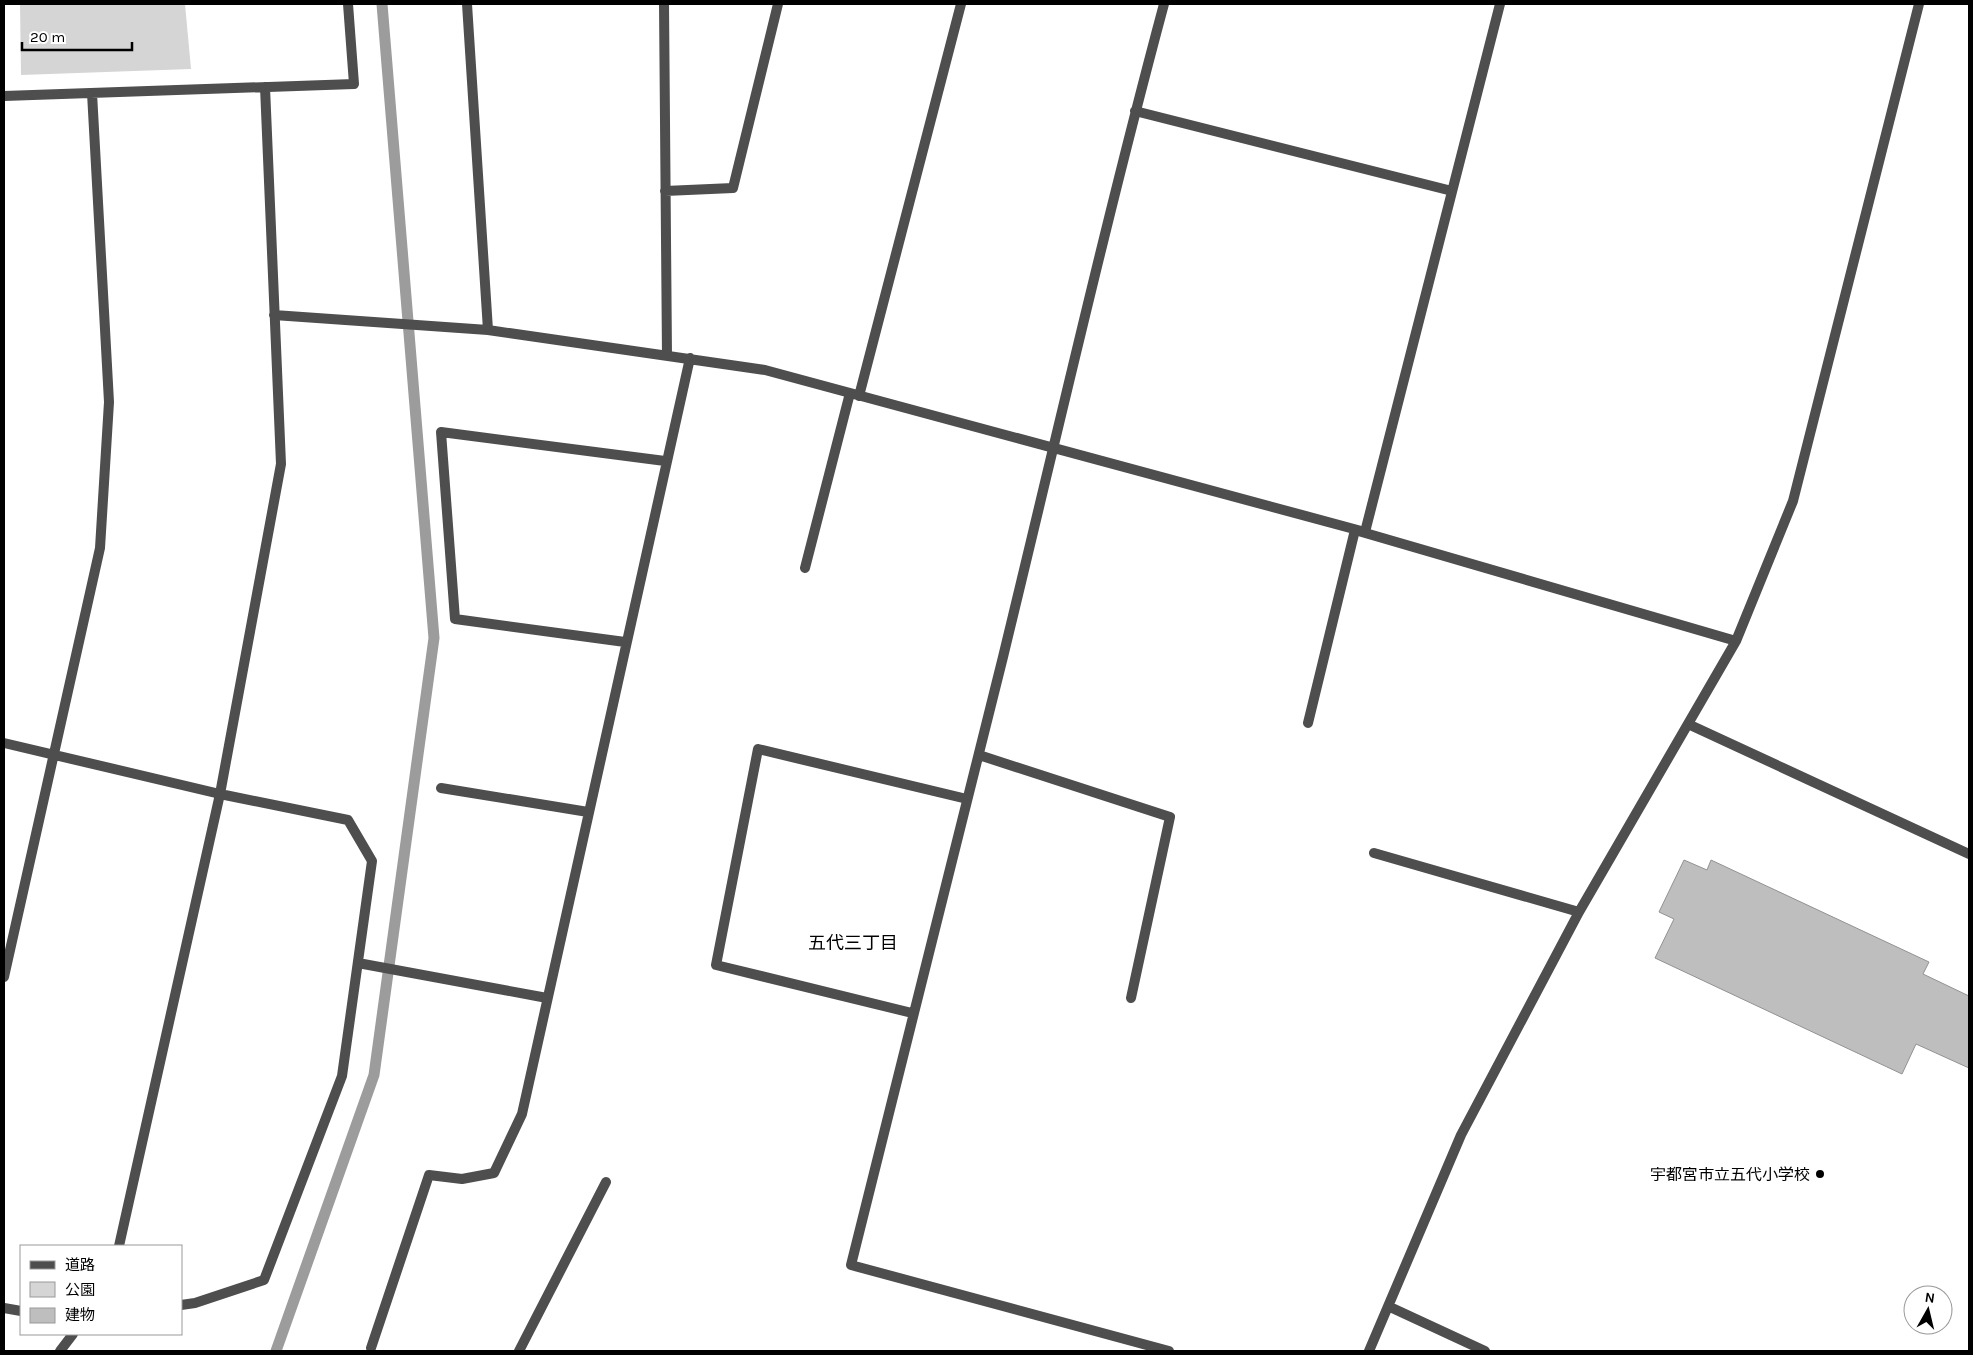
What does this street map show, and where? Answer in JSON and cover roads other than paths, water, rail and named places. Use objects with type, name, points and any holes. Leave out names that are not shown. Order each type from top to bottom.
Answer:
[{"type":"street","points":[[4,96],[354,84],[348,4]]},
{"type":"street","points":[[467,4],[488,330]]},
{"type":"street","points":[[664,4],[666,356]]},
{"type":"street","points":[[665,190],[733,188],[778,4]]},
{"type":"street","points":[[805,568],[961,4]]},
{"type":"street","points":[[1164,4],[1135,111],[979,755],[912,1013],[851,1265],[1169,1351]]},
{"type":"street","points":[[1355,530],[1365,532],[1500,4]]},
{"type":"street","points":[[1369,1351],[1390,1307],[1461,1135],[1579,912],[1736,641],[1793,501],[1919,4]]},
{"type":"street","points":[[120,1245],[220,794],[280,464],[265,87]]},
{"type":"street","points":[[4,977],[100,548],[109,402],[92,93]]},
{"type":"street","points":[[1135,111],[1452,191]]},
{"type":"street","points":[[274,316],[488,330],[765,370],[1355,530],[1736,641]]},
{"type":"street","points":[[371,1348],[429,1175],[462,1179],[494,1173],[522,1114],[665,461],[690,358]]},
{"type":"street","points":[[625,642],[455,619],[441,432],[665,461]]},
{"type":"street","points":[[1308,724],[1355,530]]},
{"type":"street","points":[[1688,724],[1969,854]]},
{"type":"street","points":[[4,743],[220,794],[348,820],[372,861],[342,1076],[264,1280],[195,1303],[182,1305]]},
{"type":"street","points":[[912,1013],[716,965],[758,749],[968,799]]},
{"type":"street","points":[[979,755],[1170,817],[1131,998]]},
{"type":"street","points":[[441,788],[588,812]]},
{"type":"street","points":[[1374,853],[1579,912]]},
{"type":"street","points":[[358,963],[547,998]]},
{"type":"street","points":[[519,1351],[606,1182]]},
{"type":"street","points":[[1390,1307],[1481,1350]]},
{"type":"street","points":[[4,1308],[20,1311]]},
{"type":"street","points":[[60,1351],[72,1335]]},
{"type":"waterway","points":[[276,1351],[374,1075],[434,638],[382,4]]},
{"type":"place","name":"宇都宮市立五代小学校","points":[[1820,1174]]},
{"type":"district","name":"五代三丁目","points":[[853,943]]}]
